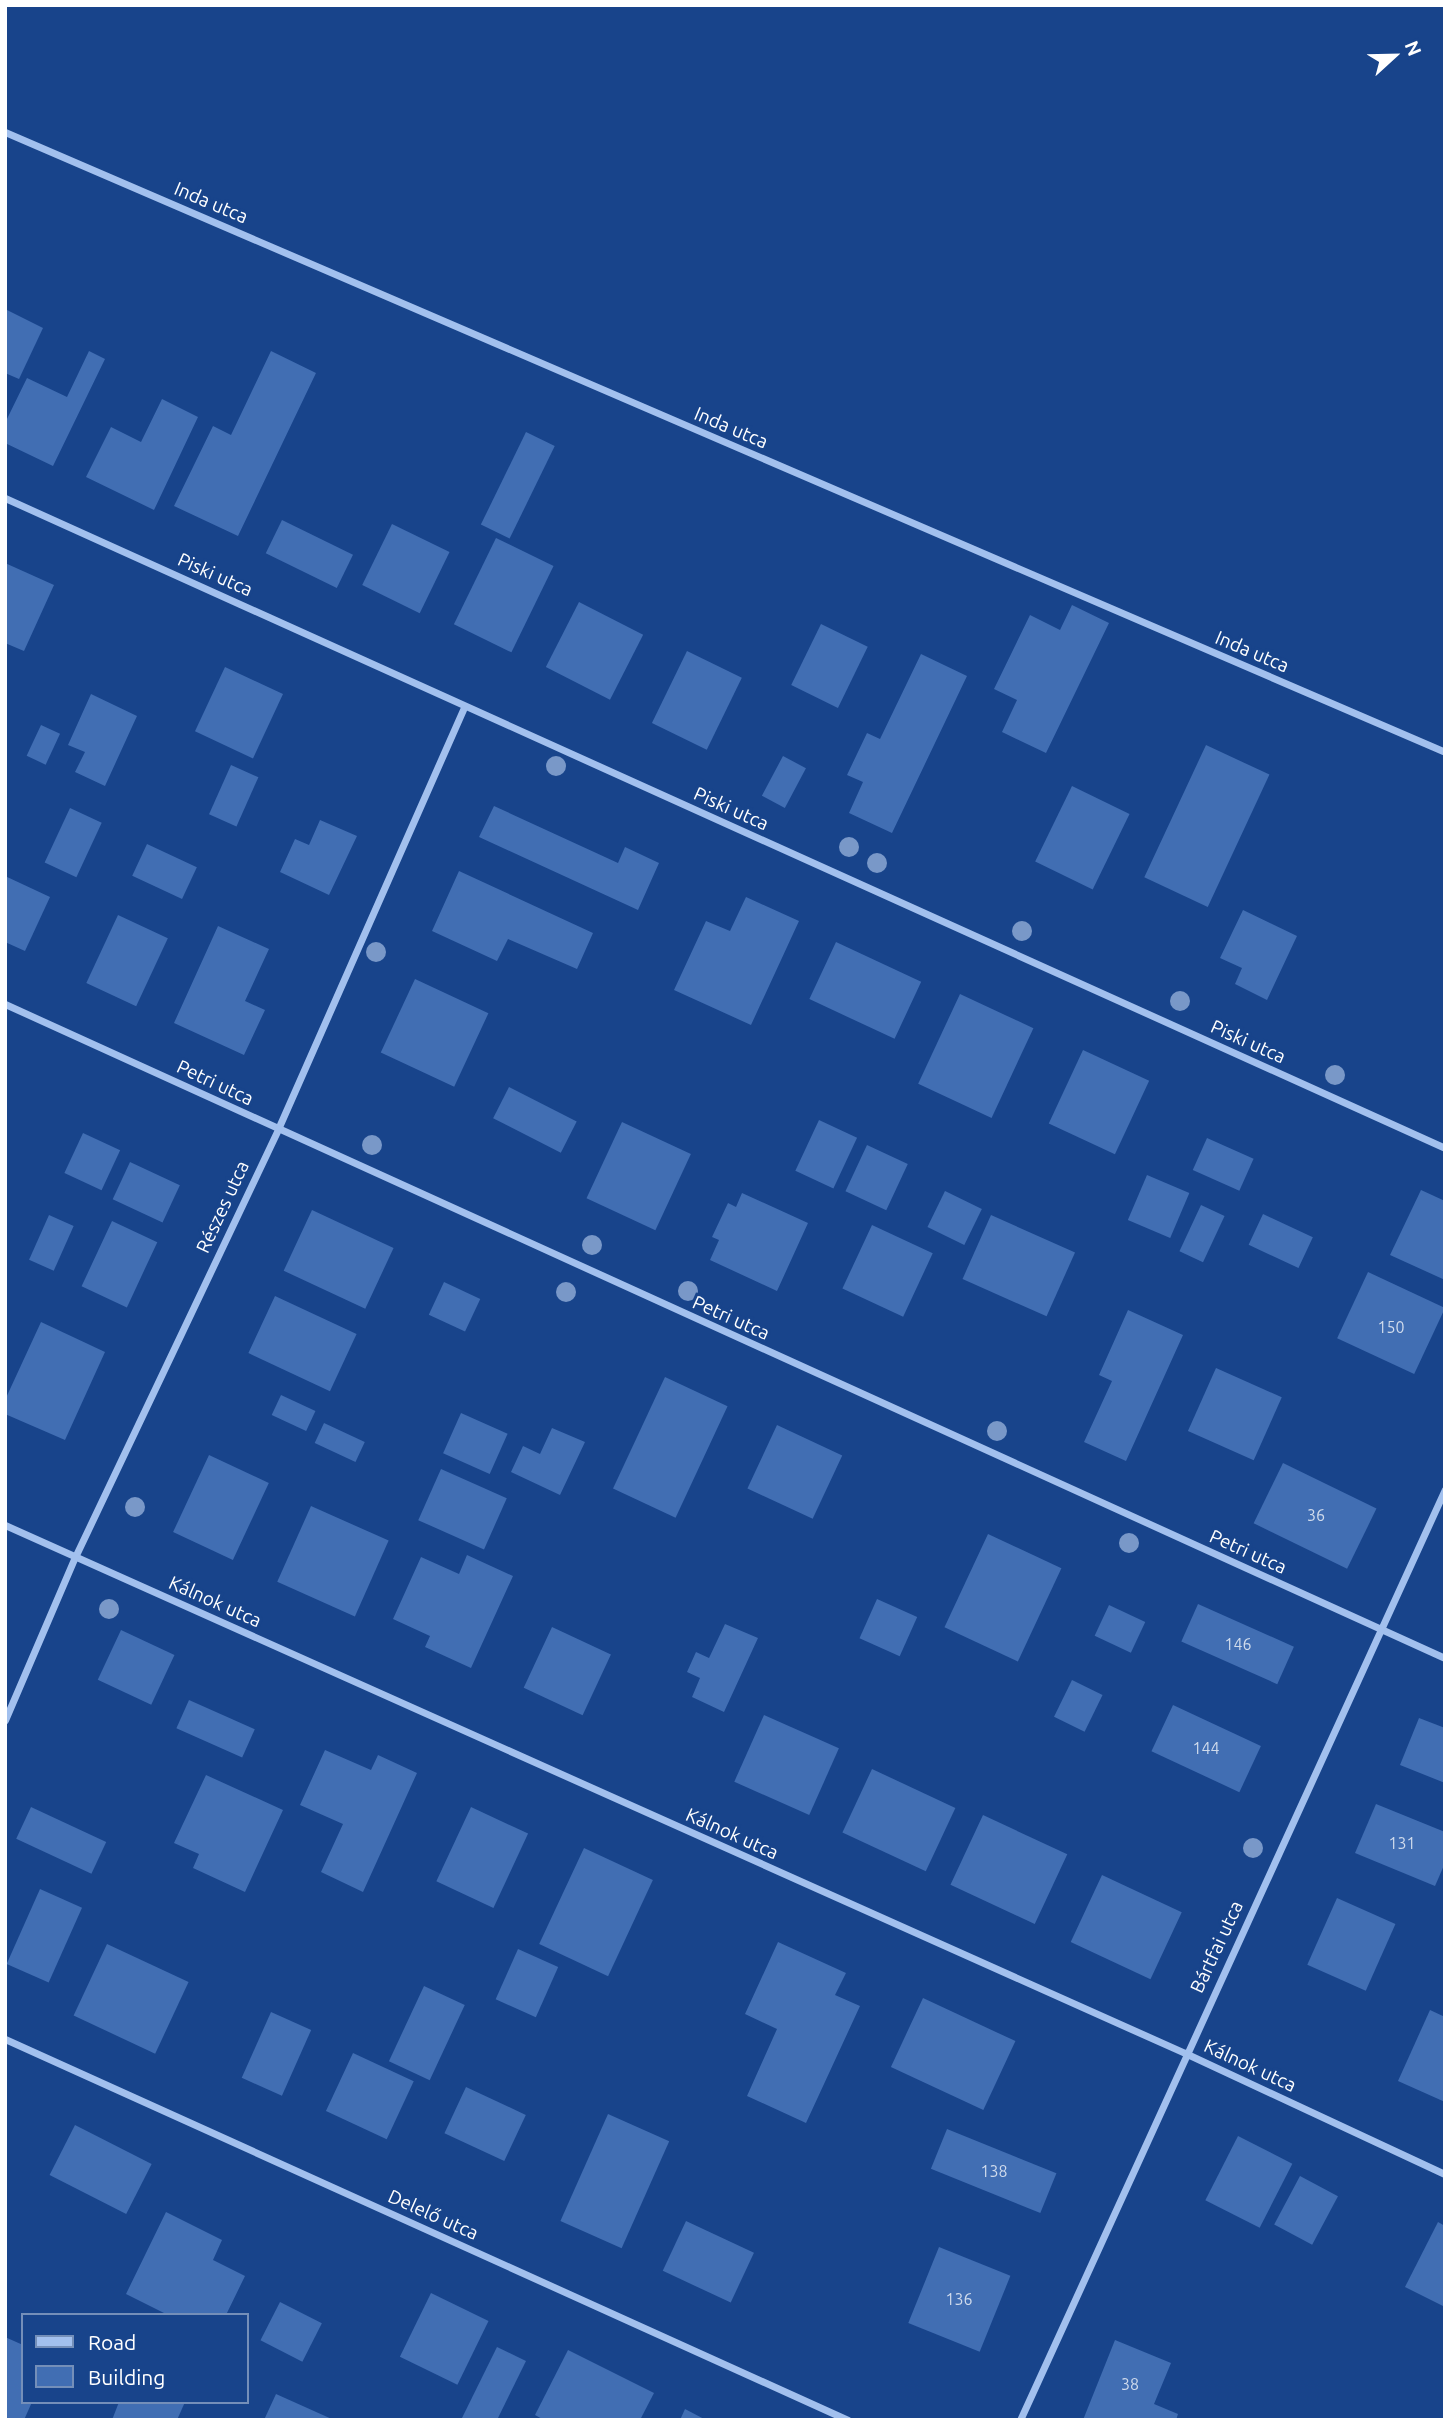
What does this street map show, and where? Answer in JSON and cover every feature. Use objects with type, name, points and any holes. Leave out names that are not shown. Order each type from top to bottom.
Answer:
[{"type":"street","name":"Inda utca","points":[[5,132],[1445,752]]},
{"type":"street","name":"Piski utca","points":[[5,498],[1445,1148]]},
{"type":"street","name":"Részes utca","points":[[5,1720],[75,1557],[278,1129],[465,706]]},
{"type":"street","name":"Petri utca","points":[[5,1004],[1445,1658]]},
{"type":"street","name":"Bártfai utca","points":[[1020,2420],[1185,2053],[1445,1489]]},
{"type":"street","name":"Kálnok utca","points":[[5,1525],[1185,2053],[1445,2174]]},
{"type":"street","name":"Delelő utca","points":[[5,2039],[848,2420]]},
{"type":"building","points":[[5,309],[43,328],[19,379],[5,373]]},
{"type":"building","points":[[89,351],[105,359],[53,466],[5,443],[5,423],[27,378],[67,397]]},
{"type":"building","points":[[271,351],[316,373],[238,536],[174,506],[213,426],[231,435]]},
{"type":"building","points":[[162,399],[198,417],[154,510],[86,477],[111,427],[141,442]]},
{"type":"building","points":[[526,432],[555,446],[510,539],[481,525]]},
{"type":"building","points":[[282,520],[353,555],[337,588],[266,553]]},
{"type":"building","points":[[392,524],[450,552],[420,613],[362,585]]},
{"type":"building","points":[[496,538],[554,566],[511,652],[454,624]]},
{"type":"building","points":[[5,563],[54,585],[24,651],[5,643]]},
{"type":"building","points":[[579,602],[643,635],[610,700],[546,667]]},
{"type":"building","points":[[1072,605],[1109,623],[1046,753],[1002,732],[1017,700],[994,689],[1030,615],[1060,630]]},
{"type":"building","points":[[821,624],[868,647],[838,708],[791,685]]},
{"type":"building","points":[[687,651],[742,678],[707,750],[652,723]]},
{"type":"building","points":[[921,654],[967,676],[892,833],[849,813],[863,782],[847,775],[867,733],[880,739]]},
{"type":"building","points":[[225,667],[283,694],[253,758],[195,731]]},
{"type":"building","points":[[91,694],[137,716],[105,786],[75,772],[85,752],[68,745]]},
{"type":"building","points":[[41,725],[60,734],[46,765],[27,756]]},
{"type":"building","points":[[1206,745],[1269,775],[1208,907],[1144,877]]},
{"type":"building","points":[[783,756],[806,768],[785,808],[762,796]]},
{"type":"building","points":[[231,765],[258,777],[236,827],[209,814]]},
{"type":"building","points":[[1072,786],[1130,814],[1093,890],[1035,861]]},
{"type":"building","points":[[494,806],[618,863],[625,847],[659,863],[638,910],[479,837]]},
{"type":"building","points":[[70,808],[102,823],[76,877],[45,862]]},
{"type":"building","points":[[320,820],[357,836],[329,895],[280,872],[295,839],[309,845]]},
{"type":"building","points":[[147,844],[197,867],[182,899],[132,876]]},
{"type":"building","points":[[459,871],[593,933],[577,969],[508,939],[497,961],[432,931]]},
{"type":"building","points":[[5,876],[50,897],[25,951],[5,942]]},
{"type":"building","points":[[746,897],[799,921],[751,1025],[674,990],[706,921],[730,931]]},
{"type":"building","points":[[1243,910],[1297,936],[1267,1000],[1235,984],[1242,968],[1220,958]]},
{"type":"building","points":[[118,915],[168,938],[136,1006],[86,983]]},
{"type":"building","points":[[218,926],[269,949],[245,1001],[265,1010],[244,1055],[174,1023]]},
{"type":"building","points":[[836,942],[921,982],[895,1039],[809,999]]},
{"type":"building","points":[[415,979],[488,1013],[454,1087],[381,1052]]},
{"type":"building","points":[[960,994],[1033,1028],[992,1118],[918,1084]]},
{"type":"building","points":[[1083,1050],[1149,1081],[1115,1154],[1049,1123]]},
{"type":"building","points":[[509,1087],[577,1122],[561,1153],[493,1118]]},
{"type":"building","points":[[819,1120],[857,1138],[833,1189],[795,1171]]},
{"type":"building","points":[[622,1122],[691,1154],[655,1230],[587,1198]]},
{"type":"building","points":[[83,1133],[120,1150],[102,1190],[64,1173]]},
{"type":"building","points":[[1207,1138],[1254,1159],[1239,1191],[1193,1170]]},
{"type":"building","points":[[867,1145],[908,1164],[886,1210],[845,1191]]},
{"type":"building","points":[[130,1162],[180,1185],[163,1222],[113,1199]]},
{"type":"building","points":[[1147,1175],[1189,1193],[1170,1238],[1128,1220]]},
{"type":"building","points":[[1421,1190],[1445,1201],[1445,1280],[1390,1255]]},
{"type":"building","points":[[945,1191],[982,1209],[964,1245],[927,1227]]},
{"type":"building","points":[[742,1193],[808,1223],[777,1291],[710,1260],[719,1240],[712,1237],[728,1203],[736,1207]]},
{"type":"building","points":[[1201,1205],[1225,1216],[1203,1262],[1179,1251]]},
{"type":"building","points":[[312,1210],[394,1248],[365,1309],[284,1271]]},
{"type":"building","points":[[1263,1214],[1313,1237],[1298,1268],[1249,1245]]},
{"type":"building","points":[[49,1215],[74,1226],[54,1271],[29,1260]]},
{"type":"building","points":[[991,1215],[1075,1252],[1047,1316],[963,1279]]},
{"type":"building","points":[[112,1221],[157,1242],[127,1307],[82,1286]]},
{"type":"building","points":[[872,1225],[933,1253],[903,1317],[842,1288]]},
{"type":"building","points":[[1368,1272],[1445,1308],[1414,1374],[1337,1338]]},
{"type":"building","points":[[444,1282],[480,1299],[465,1332],[429,1315]]},
{"type":"building","points":[[275,1296],[357,1334],[330,1391],[248,1353]]},
{"type":"building","points":[[1128,1310],[1183,1335],[1126,1461],[1084,1442],[1112,1381],[1099,1375]]},
{"type":"building","points":[[41,1322],[105,1352],[65,1440],[5,1414],[5,1400]]},
{"type":"building","points":[[1216,1368],[1282,1397],[1254,1460],[1188,1431]]},
{"type":"building","points":[[665,1377],[728,1406],[676,1518],[613,1488]]},
{"type":"building","points":[[281,1395],[315,1411],[306,1431],[272,1415]]},
{"type":"building","points":[[461,1413],[508,1434],[490,1474],[443,1453]]},
{"type":"building","points":[[324,1423],[365,1442],[355,1462],[315,1443]]},
{"type":"building","points":[[777,1425],[842,1455],[813,1519],[747,1488]]},
{"type":"building","points":[[552,1428],[585,1442],[560,1495],[511,1472],[523,1446],[540,1454]]},
{"type":"building","points":[[209,1455],[269,1483],[233,1560],[173,1532]]},
{"type":"building","points":[[1283,1463],[1376,1509],[1347,1569],[1254,1523]]},
{"type":"building","points":[[441,1469],[507,1498],[484,1549],[418,1520]]},
{"type":"building","points":[[311,1506],[389,1541],[355,1616],[277,1582]]},
{"type":"building","points":[[988,1534],[1061,1568],[1018,1662],[944,1627]]},
{"type":"building","points":[[467,1555],[513,1576],[471,1668],[425,1647],[430,1636],[393,1619],[421,1557],[459,1574]]},
{"type":"building","points":[[877,1599],[917,1617],[900,1656],[860,1638]]},
{"type":"building","points":[[1198,1604],[1294,1647],[1277,1684],[1181,1641]]},
{"type":"building","points":[[1109,1605],[1145,1622],[1131,1653],[1095,1636]]},
{"type":"building","points":[[725,1624],[758,1638],[724,1712],[692,1697],[700,1678],[687,1672],[696,1652],[709,1658]]},
{"type":"building","points":[[552,1627],[611,1654],[583,1715],[524,1688]]},
{"type":"building","points":[[121,1630],[174,1655],[151,1705],[98,1680]]},
{"type":"building","points":[[1072,1680],[1103,1695],[1085,1732],[1054,1717]]},
{"type":"building","points":[[189,1700],[255,1729],[242,1758],[176,1728]]},
{"type":"building","points":[[1173,1705],[1261,1746],[1239,1792],[1151,1751]]},
{"type":"building","points":[[764,1715],[839,1748],[809,1815],[734,1782]]},
{"type":"building","points":[[1419,1718],[1445,1728],[1445,1783],[1400,1765]]},
{"type":"building","points":[[325,1750],[371,1770],[378,1755],[417,1773],[363,1892],[321,1872],[343,1824],[300,1805]]},
{"type":"building","points":[[872,1769],[955,1808],[926,1871],[842,1832]]},
{"type":"building","points":[[206,1775],[283,1810],[245,1892],[193,1868],[199,1854],[174,1843]]},
{"type":"building","points":[[1376,1804],[1445,1832],[1445,1863],[1435,1886],[1355,1853]]},
{"type":"building","points":[[31,1807],[106,1842],[91,1874],[16,1839]]},
{"type":"building","points":[[471,1807],[528,1834],[493,1908],[436,1881]]},
{"type":"building","points":[[983,1815],[1067,1854],[1035,1924],[950,1885]]},
{"type":"building","points":[[584,1848],[653,1880],[608,1976],[539,1944]]},
{"type":"building","points":[[1102,1875],[1182,1912],[1150,1979],[1071,1942]]},
{"type":"building","points":[[40,1889],[82,1908],[49,1983],[7,1964]]},
{"type":"building","points":[[1337,1898],[1395,1924],[1366,1991],[1307,1965]]},
{"type":"building","points":[[778,1942],[846,1973],[835,1995],[860,2006],[806,2123],[747,2096],[777,2029],[745,2014]]},
{"type":"building","points":[[107,1944],[189,1982],[155,2054],[74,2016]]},
{"type":"building","points":[[518,1949],[558,1967],[536,2017],[496,1999]]},
{"type":"building","points":[[424,1986],[465,2005],[430,2080],[389,2061]]},
{"type":"building","points":[[923,1998],[1015,2041],[983,2110],[891,2067]]},
{"type":"building","points":[[1430,2010],[1445,2017],[1445,2102],[1398,2081]]},
{"type":"building","points":[[271,2012],[311,2030],[282,2096],[242,2078]]},
{"type":"building","points":[[353,2053],[414,2081],[387,2139],[326,2111]]},
{"type":"building","points":[[466,2087],[526,2115],[504,2161],[444,2133]]},
{"type":"building","points":[[608,2114],[669,2141],[622,2248],[560,2221]]},
{"type":"building","points":[[75,2125],[152,2164],[126,2214],[50,2175]]},
{"type":"building","points":[[947,2129],[1056,2173],[1040,2213],[931,2169]]},
{"type":"building","points":[[1238,2136],[1292,2164],[1260,2228],[1205,2200]]},
{"type":"building","points":[[1300,2176],[1338,2196],[1312,2245],[1274,2225]]},
{"type":"building","points":[[166,2212],[222,2240],[213,2260],[245,2276],[227,2313],[164,2313],[126,2294]]},
{"type":"building","points":[[686,2221],[754,2253],[731,2303],[663,2271]]},
{"type":"building","points":[[1438,2222],[1445,2226],[1445,2307],[1405,2287]]},
{"type":"building","points":[[939,2247],[1010,2276],[980,2352],[908,2323]]},
{"type":"building","points":[[431,2293],[489,2321],[457,2385],[400,2357]]},
{"type":"building","points":[[280,2302],[322,2323],[302,2362],[260,2340]]},
{"type":"building","points":[[5,2337],[21,2344],[21,2404],[31,2404],[24,2420],[5,2420]]},
{"type":"building","points":[[1115,2340],[1171,2363],[1154,2404],[1178,2414],[1176,2420],[1083,2420]]},
{"type":"building","points":[[497,2347],[526,2361],[497,2420],[461,2420]]},
{"type":"building","points":[[568,2350],[654,2393],[640,2420],[544,2420],[535,2415]]},
{"type":"building","points":[[276,2394],[334,2420],[264,2420]]},
{"type":"building","points":[[118,2404],[184,2404],[177,2420],[112,2420]]},
{"type":"building","points":[[685,2409],[706,2420],[680,2420]]}]
